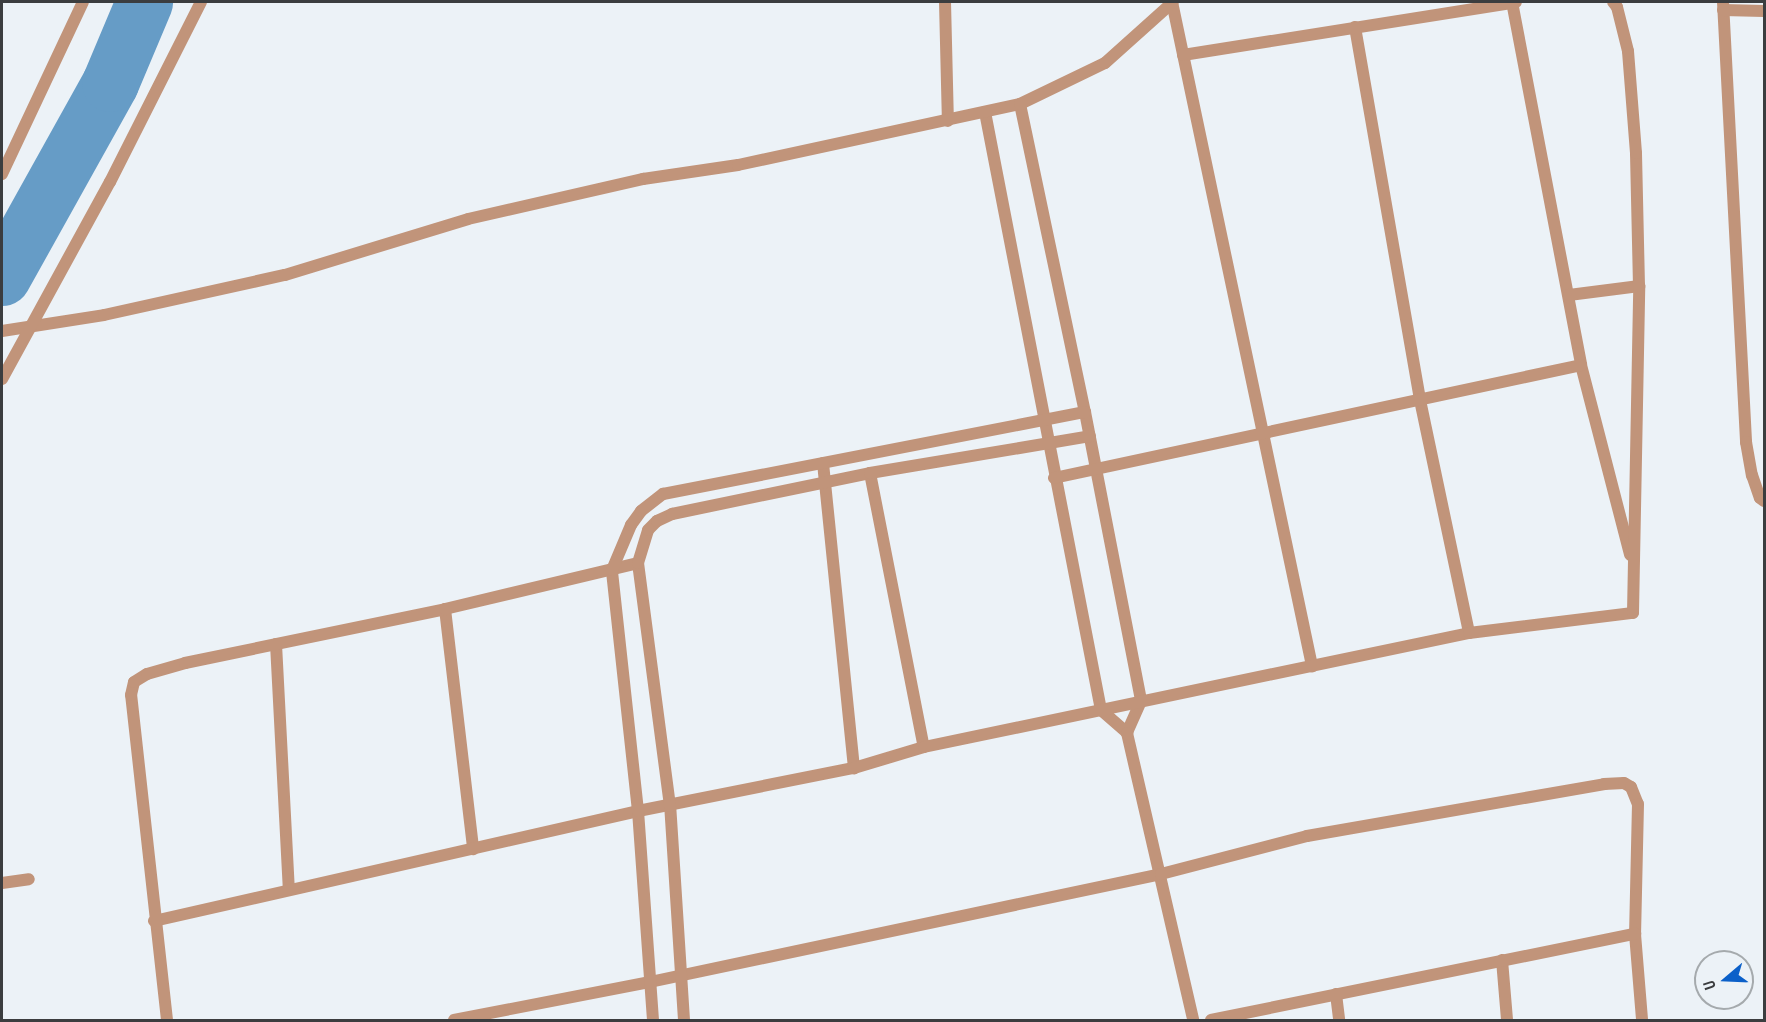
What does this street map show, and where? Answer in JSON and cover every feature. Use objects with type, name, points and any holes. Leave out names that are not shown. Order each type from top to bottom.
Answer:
[{"type":"street","points":[[2,174],[83,2]]},
{"type":"street","points":[[2,379],[110,182],[201,2]]},
{"type":"street","points":[[945,2],[948,121]]},
{"type":"street","points":[[2,331],[104,315],[285,275],[468,219],[631,182],[738,165],[1020,104],[1105,63],[1173,2]]},
{"type":"street","points":[[1173,2],[1261,434],[1312,666]]},
{"type":"street","points":[[1183,55],[1514,2],[1581,365],[1634,571]]},
{"type":"street","points":[[154,921],[638,811],[854,768],[924,747],[1141,701],[1469,633],[1633,613],[1639,286],[1636,153],[1628,51],[1613,2]]},
{"type":"street","points":[[1764,11],[1723,6],[1746,441],[1752,475],[1760,498],[1764,501]]},
{"type":"street","points":[[1354,27],[1420,400],[1469,633]]},
{"type":"street","points":[[1020,104],[1090,436],[1141,701],[1127,733]]},
{"type":"street","points":[[985,112],[1054,478],[1101,710],[1127,733],[1193,1020]]},
{"type":"street","points":[[1569,295],[1639,286]]},
{"type":"street","points":[[1054,478],[1581,365]]},
{"type":"street","points":[[653,1020],[638,811],[612,570],[631,525],[641,512],[663,494],[1085,412]]},
{"type":"street","points":[[684,1020],[670,806],[638,562],[648,530],[657,521],[672,514],[870,473],[1090,436]]},
{"type":"street","points":[[823,463],[854,768]]},
{"type":"street","points":[[870,473],[924,747]]},
{"type":"street","points":[[167,1020],[154,921],[131,695],[134,682],[147,674],[185,663],[445,609],[638,562]]},
{"type":"street","points":[[445,609],[473,849]]},
{"type":"street","points":[[276,644],[289,890]]},
{"type":"street","points":[[454,1020],[650,982],[1161,874],[1307,836],[1604,784],[1624,783],[1631,787],[1638,804],[1635,934],[1642,1020]]},
{"type":"street","points":[[2,883],[29,879]]},
{"type":"street","points":[[1211,1020],[1635,934]]},
{"type":"street","points":[[1502,960],[1507,1020]]},
{"type":"street","points":[[1336,994],[1339,1020]]},
{"type":"waterway","points":[[2,277],[110,83],[144,2]]}]
